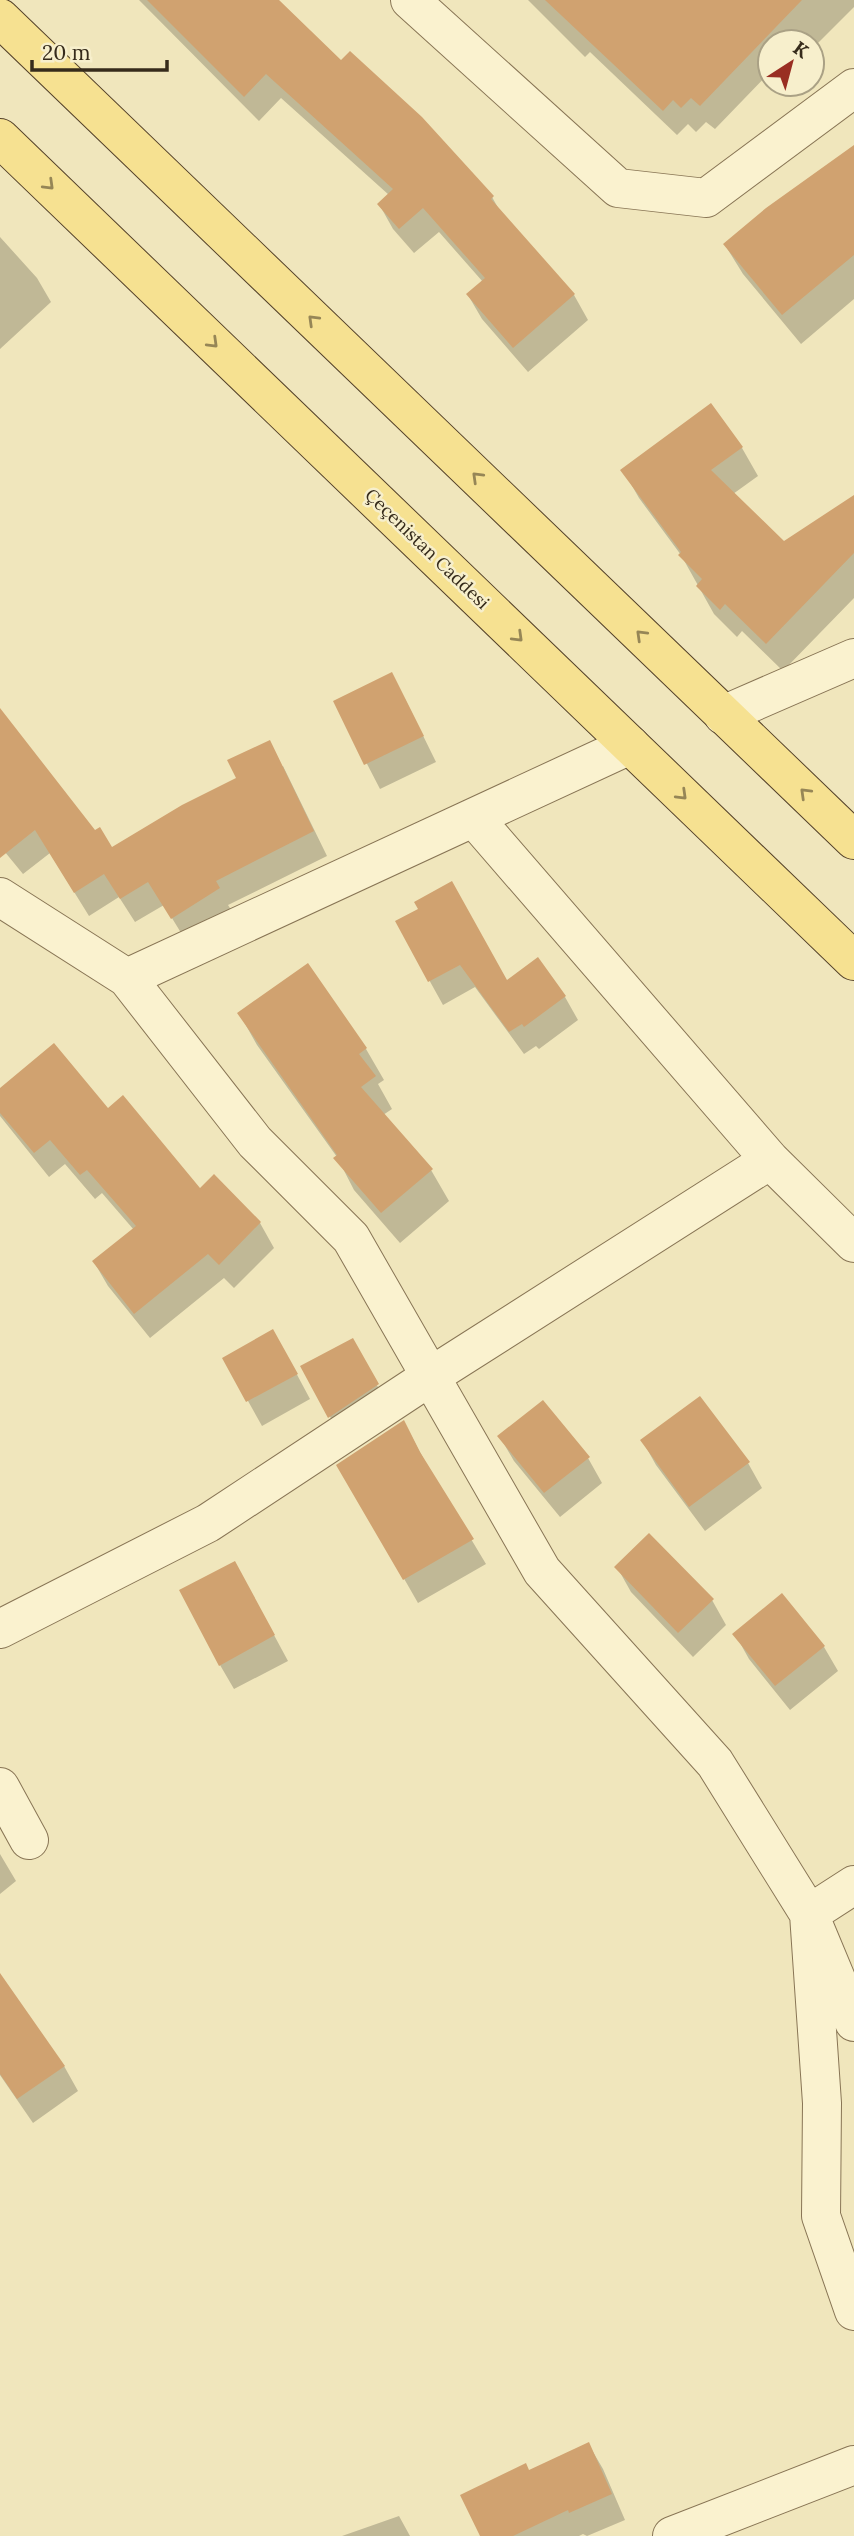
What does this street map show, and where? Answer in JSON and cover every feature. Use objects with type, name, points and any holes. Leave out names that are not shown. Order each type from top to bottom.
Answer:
[{"type":"main road","points":[[0,18],[854,840]]},
{"type":"main road","name":"Çeçenistan Caddesi","points":[[0,138],[854,961]]},
{"type":"street","points":[[410,0],[618,188],[706,198],[854,88]]},
{"type":"street","points":[[723,715],[854,658]]},
{"type":"street","points":[[127,978],[630,745]]},
{"type":"street","points":[[474,818],[770,1160],[854,1243]]},
{"type":"street","points":[[0,897],[127,978],[255,1142],[351,1238],[542,1571],[715,1763],[809,1914],[854,2022]]},
{"type":"street","points":[[0,1629],[208,1522],[430,1376],[770,1160]]},
{"type":"street","points":[[0,1787],[29,1840]]},
{"type":"street","points":[[809,1914],[854,1885]]},
{"type":"street","points":[[809,1914],[822,2103],[821,2216],[854,2311]]},
{"type":"street","points":[[672,2536],[854,2465]]},
{"type":"building","points":[[147,0],[279,0],[341,60],[350,51],[422,117],[494,196],[491,199],[575,294],[513,348],[466,294],[485,278],[423,208],[399,229],[377,204],[393,189],[266,74],[244,97]]},
{"type":"building","points":[[545,0],[802,0],[775,28],[756,28],[756,48],[700,106],[691,98],[681,108],[673,100],[663,111]]},
{"type":"building","points":[[854,145],[854,255],[782,315],[723,244],[766,208]]},
{"type":"building","points":[[711,403],[743,447],[711,470],[784,541],[854,495],[854,553],[766,644],[725,604],[720,610],[696,586],[702,579],[678,555],[681,552],[620,470]]},
{"type":"building","points":[[392,672],[424,736],[364,765],[333,701]]},
{"type":"building","points":[[0,708],[95,830],[100,827],[112,847],[182,805],[236,778],[227,760],[270,740],[314,831],[216,881],[220,888],[171,919],[148,882],[120,899],[104,874],[74,893],[35,830],[0,858]]},
{"type":"building","points":[[452,881],[507,980],[538,957],[566,996],[524,1027],[522,1024],[509,1032],[460,965],[428,982],[395,921],[418,909],[414,902]]},
{"type":"building","points":[[308,963],[367,1048],[359,1054],[376,1076],[361,1087],[433,1169],[381,1213],[333,1158],[337,1155],[237,1013]]},
{"type":"building","points":[[54,1043],[108,1108],[123,1095],[200,1188],[214,1174],[261,1222],[219,1265],[208,1254],[134,1314],[92,1261],[136,1226],[87,1170],[80,1175],[50,1140],[34,1153],[0,1113],[0,1088]]},
{"type":"building","points":[[273,1329],[298,1374],[246,1402],[222,1358]]},
{"type":"building","points":[[353,1338],[379,1384],[328,1418],[300,1366]]},
{"type":"building","points":[[700,1396],[750,1462],[689,1507],[640,1440]]},
{"type":"building","points":[[543,1400],[590,1457],[544,1493],[497,1436]]},
{"type":"building","points":[[404,1420],[420,1452],[474,1539],[403,1580],[336,1465]]},
{"type":"building","points":[[649,1533],[714,1599],[678,1633],[614,1567]]},
{"type":"building","points":[[235,1561],[275,1635],[219,1666],[179,1590]]},
{"type":"building","points":[[782,1593],[825,1646],[775,1686],[732,1634]]},
{"type":"building","points":[[0,1973],[65,2066],[17,2099],[0,2074]]},
{"type":"building","points":[[589,2442],[612,2494],[569,2513],[568,2510],[513,2536],[480,2536],[460,2495],[526,2463],[529,2470]]}]
